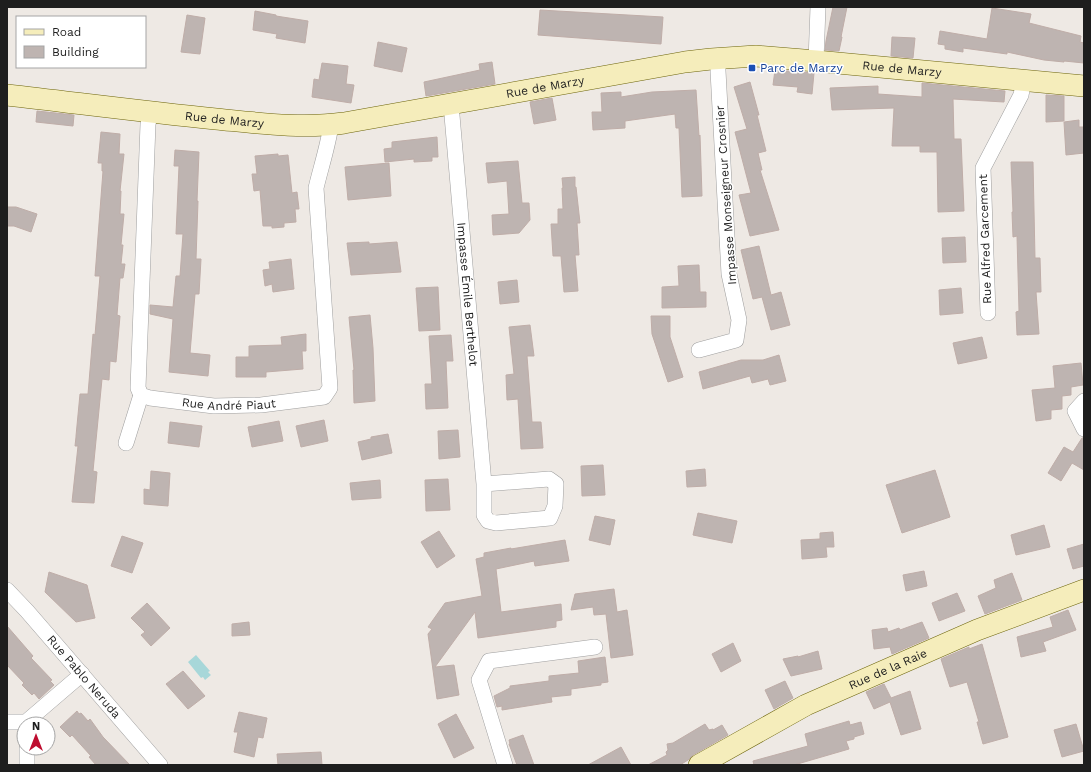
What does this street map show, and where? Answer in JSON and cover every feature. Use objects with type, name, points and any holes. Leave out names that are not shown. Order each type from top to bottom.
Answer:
[{"type":"main road","name":"Rue de Marzy","points":[[7,95],[270,124],[332,125],[685,62],[718,58],[756,56],[1084,86]]},
{"type":"main road","name":"Rue de la Raie","points":[[699,765],[806,705],[977,630],[1084,590]]},
{"type":"street","points":[[816,61],[818,7]]},
{"type":"street","name":"Impasse Monseigneur Crosnier","points":[[699,350],[736,340],[739,320],[729,274],[718,58]]},
{"type":"street","name":"Rue Alfred Garcement","points":[[988,313],[982,168],[1021,95],[1024,80]]},
{"type":"street","name":"Impasse Émile Berthelot","points":[[451,104],[484,484],[484,515],[488,521],[496,523],[550,518],[555,506],[556,484],[549,479],[484,484]]},
{"type":"street","points":[[126,443],[141,395],[138,388],[148,124],[151,112]]},
{"type":"street","name":"Rue André Piaut","points":[[141,395],[150,398],[214,406],[261,405],[324,396],[330,388],[316,188],[332,125]]},
{"type":"street","points":[[1084,401],[1075,411],[1084,429]]},
{"type":"street","name":"Rue Pablo Neruda","points":[[7,590],[27,611],[160,765]]},
{"type":"street","points":[[505,765],[480,680],[489,661],[595,647]]},
{"type":"street","points":[[34,716],[82,674]]},
{"type":"water","points":[[196,655],[210,671],[208,672],[211,675],[205,680],[203,677],[201,678],[188,662]]},
{"type":"building","points":[[833,7],[847,7],[839,51],[825,50]]},
{"type":"building","points":[[992,8],[1031,14],[1029,23],[1081,36],[1080,42],[1084,43],[1084,63],[1044,60],[1007,52],[1007,54],[963,48],[963,52],[945,49],[945,45],[938,44],[940,31],[987,39]]},
{"type":"building","points":[[540,10],[663,17],[661,44],[538,35]]},
{"type":"building","points":[[255,11],[308,21],[305,43],[276,38],[277,34],[253,30]]},
{"type":"building","points":[[187,15],[205,18],[200,54],[181,52]]},
{"type":"building","points":[[892,37],[915,38],[913,58],[891,56]]},
{"type":"building","points":[[378,42],[407,48],[402,72],[374,66]]},
{"type":"building","points":[[492,62],[495,84],[426,96],[424,82],[480,70],[479,64]]},
{"type":"building","points":[[322,63],[348,66],[346,84],[354,85],[351,103],[312,97],[314,79],[319,80]]},
{"type":"building","points":[[775,70],[814,73],[812,94],[797,92],[798,87],[773,85]]},
{"type":"building","points":[[750,82],[759,115],[757,115],[766,151],[758,153],[762,170],[760,170],[779,230],[750,236],[739,195],[751,193],[735,132],[747,129],[734,87]]},
{"type":"building","points":[[922,83],[1005,91],[1004,102],[953,99],[954,139],[961,139],[964,211],[938,212],[937,152],[920,152],[920,146],[892,146],[894,108],[832,110],[830,88],[878,86],[878,94],[922,97]]},
{"type":"building","points":[[696,90],[699,136],[700,135],[702,196],[682,197],[679,128],[676,128],[675,114],[625,121],[625,128],[593,130],[592,112],[602,112],[601,93],[621,92],[621,97],[652,92]]},
{"type":"building","points":[[1046,95],[1064,96],[1064,121],[1046,122]]},
{"type":"building","points":[[552,98],[556,120],[534,124],[530,102]]},
{"type":"building","points":[[37,111],[74,115],[73,126],[36,122]]},
{"type":"building","points":[[1079,120],[1079,127],[1084,127],[1084,153],[1066,155],[1064,122]]},
{"type":"building","points":[[101,132],[120,134],[119,154],[124,154],[120,191],[120,214],[124,214],[121,264],[125,264],[123,278],[120,278],[117,315],[120,316],[116,362],[110,361],[109,380],[102,379],[93,471],[97,472],[94,503],[72,502],[78,446],[75,446],[80,394],[88,394],[100,276],[95,276],[103,171],[102,163],[98,163]]},
{"type":"building","points":[[437,137],[438,157],[432,157],[432,161],[414,162],[414,159],[385,162],[384,149],[392,148],[392,142]]},
{"type":"building","points":[[175,150],[199,152],[196,259],[201,259],[199,294],[195,294],[190,353],[210,355],[208,376],[169,372],[173,319],[150,314],[150,305],[173,307],[176,276],[180,276],[183,234],[176,234],[179,166],[174,166]]},
{"type":"building","points":[[278,154],[278,156],[288,155],[292,193],[297,192],[299,209],[295,209],[296,222],[284,223],[284,227],[272,228],[272,226],[263,226],[260,190],[254,191],[252,174],[257,174],[255,156]]},
{"type":"building","points":[[518,161],[522,203],[529,203],[530,220],[519,233],[493,235],[492,215],[509,214],[507,181],[488,183],[486,163]]},
{"type":"building","points":[[1011,162],[1033,162],[1035,258],[1040,258],[1041,292],[1036,292],[1039,334],[1017,335],[1016,312],[1019,311],[1017,236],[1013,237]]},
{"type":"building","points":[[389,163],[391,196],[348,200],[345,167]]},
{"type":"building","points":[[575,177],[580,223],[577,223],[579,255],[575,255],[578,291],[564,292],[561,256],[553,256],[551,224],[558,224],[558,209],[563,209],[562,178]]},
{"type":"building","points":[[7,207],[16,207],[37,214],[31,232],[14,226],[7,226]]},
{"type":"building","points":[[965,237],[966,262],[943,263],[942,238]]},
{"type":"building","points":[[369,242],[369,244],[397,242],[401,272],[351,275],[347,243]]},
{"type":"building","points":[[759,246],[771,295],[781,292],[790,325],[771,330],[762,297],[753,299],[741,250]]},
{"type":"building","points":[[291,259],[294,289],[273,292],[272,284],[265,286],[263,270],[270,269],[269,262]]},
{"type":"building","points":[[699,265],[700,292],[706,292],[706,307],[662,308],[662,287],[679,286],[678,266]]},
{"type":"building","points":[[517,280],[519,302],[500,304],[498,282]]},
{"type":"building","points":[[438,287],[440,330],[419,331],[416,288]]},
{"type":"building","points":[[961,288],[963,313],[940,315],[939,290]]},
{"type":"building","points":[[370,315],[375,401],[354,403],[354,370],[349,317]]},
{"type":"building","points":[[651,316],[670,316],[670,337],[683,377],[668,382],[652,334]]},
{"type":"building","points":[[530,325],[534,356],[527,356],[532,422],[541,422],[543,448],[521,449],[518,399],[507,400],[506,375],[514,374],[509,327]]},
{"type":"building","points":[[306,334],[306,351],[302,351],[303,369],[266,372],[266,377],[236,377],[236,357],[249,357],[249,346],[282,345],[281,337]]},
{"type":"building","points":[[451,335],[453,361],[446,361],[448,408],[426,409],[425,384],[432,384],[429,336]]},
{"type":"building","points":[[982,337],[987,358],[958,364],[953,343]]},
{"type":"building","points":[[779,355],[786,381],[770,385],[768,379],[752,383],[750,376],[703,389],[699,372],[741,360],[763,360]]},
{"type":"building","points":[[1081,363],[1083,385],[1071,387],[1071,395],[1062,396],[1062,409],[1051,410],[1051,419],[1036,421],[1032,390],[1055,388],[1053,366]]},
{"type":"building","points":[[324,420],[328,441],[301,447],[296,426]]},
{"type":"building","points":[[279,421],[283,441],[252,447],[248,427]]},
{"type":"building","points":[[170,422],[202,426],[199,447],[168,443]]},
{"type":"building","points":[[458,430],[460,457],[439,459],[438,431]]},
{"type":"building","points":[[388,434],[392,453],[362,460],[358,442],[371,439],[371,437]]},
{"type":"building","points":[[1082,438],[1084,438],[1084,470],[1072,463],[1061,481],[1048,473],[1064,447],[1073,452]]},
{"type":"building","points":[[603,465],[605,495],[582,496],[581,466]]},
{"type":"building","points":[[705,469],[706,486],[687,487],[686,471]]},
{"type":"building","points":[[935,470],[950,517],[902,533],[886,485]]},
{"type":"building","points":[[151,471],[170,473],[168,506],[144,504],[144,489],[150,490]]},
{"type":"building","points":[[448,479],[450,510],[426,511],[425,480]]},
{"type":"building","points":[[380,480],[381,498],[352,500],[350,483]]},
{"type":"building","points":[[698,513],[737,521],[732,543],[693,535]]},
{"type":"building","points":[[595,516],[615,520],[610,545],[589,540]]},
{"type":"building","points":[[1044,525],[1050,547],[1016,555],[1011,535]]},
{"type":"building","points":[[439,531],[455,556],[437,568],[421,542]]},
{"type":"building","points":[[833,532],[834,547],[826,547],[827,557],[802,559],[801,540],[820,539],[820,533]]},
{"type":"building","points":[[122,536],[143,543],[132,573],[111,566]]},
{"type":"building","points":[[565,540],[569,561],[535,566],[534,561],[496,569],[501,612],[561,604],[562,620],[556,621],[556,627],[478,638],[475,612],[435,667],[454,665],[459,695],[437,699],[428,634],[432,629],[428,627],[445,603],[482,596],[476,559],[484,557],[484,553]]},
{"type":"building","points":[[1084,544],[1084,566],[1073,569],[1067,549]]},
{"type":"building","points":[[924,571],[927,586],[906,591],[903,575]]},
{"type":"building","points":[[49,572],[87,585],[95,618],[76,622],[45,592]]},
{"type":"building","points":[[1012,573],[1022,600],[985,614],[978,596],[996,588],[994,580]]},
{"type":"building","points":[[614,589],[617,612],[627,610],[633,655],[611,658],[606,614],[594,615],[593,607],[571,610],[575,594]]},
{"type":"building","points":[[957,593],[965,611],[939,621],[932,603]]},
{"type":"building","points":[[147,603],[170,628],[151,646],[141,635],[145,632],[131,618]]},
{"type":"building","points":[[1068,610],[1076,630],[1043,642],[1046,651],[1021,657],[1017,637],[1053,627],[1050,617]]},
{"type":"building","points":[[249,622],[250,635],[232,636],[232,624]]},
{"type":"building","points":[[922,622],[929,638],[892,654],[890,647],[874,649],[872,630],[887,628],[888,632],[899,628],[900,630]]},
{"type":"building","points":[[7,626],[33,656],[31,658],[52,680],[50,681],[54,685],[39,699],[34,693],[32,695],[22,685],[24,683],[7,665]]},
{"type":"building","points":[[733,643],[741,661],[721,672],[712,654]]},
{"type":"building","points":[[982,644],[1008,737],[983,744],[977,722],[979,722],[967,682],[950,687],[941,659],[969,647],[969,649]]},
{"type":"building","points":[[818,651],[822,669],[791,676],[783,659],[798,657]]},
{"type":"building","points":[[605,657],[608,682],[601,683],[601,685],[571,689],[571,695],[551,697],[552,702],[502,710],[502,706],[497,707],[494,696],[510,688],[510,686],[549,681],[549,676],[579,673],[578,661]]},
{"type":"building","points":[[183,671],[205,696],[188,709],[166,684]]},
{"type":"building","points":[[785,681],[793,698],[774,709],[765,690]]},
{"type":"building","points":[[884,684],[891,698],[910,691],[921,729],[901,735],[890,702],[874,709],[866,692]]},
{"type":"building","points":[[77,711],[79,714],[81,713],[88,721],[90,719],[103,737],[130,765],[96,765],[89,757],[91,756],[72,735],[70,737],[60,727]]},
{"type":"building","points":[[239,712],[267,718],[263,738],[258,737],[254,757],[234,752],[238,732],[234,732]]},
{"type":"building","points":[[456,714],[474,748],[454,758],[438,724]]},
{"type":"building","points":[[849,721],[850,725],[861,722],[864,734],[846,741],[849,749],[794,765],[754,765],[753,761],[808,746],[805,734]]},
{"type":"building","points":[[705,724],[709,730],[713,730],[722,725],[728,735],[693,755],[680,765],[648,765],[667,755],[667,744],[673,743]]},
{"type":"building","points":[[1076,724],[1084,751],[1062,757],[1054,730]]},
{"type":"building","points":[[523,735],[534,765],[517,765],[509,744],[509,740]]},
{"type":"building","points":[[621,747],[631,765],[588,765]]},
{"type":"building","points":[[321,752],[322,765],[278,765],[277,754]]},
{"type":"place","name":"Parc de Marzy","points":[[752,68]]}]
